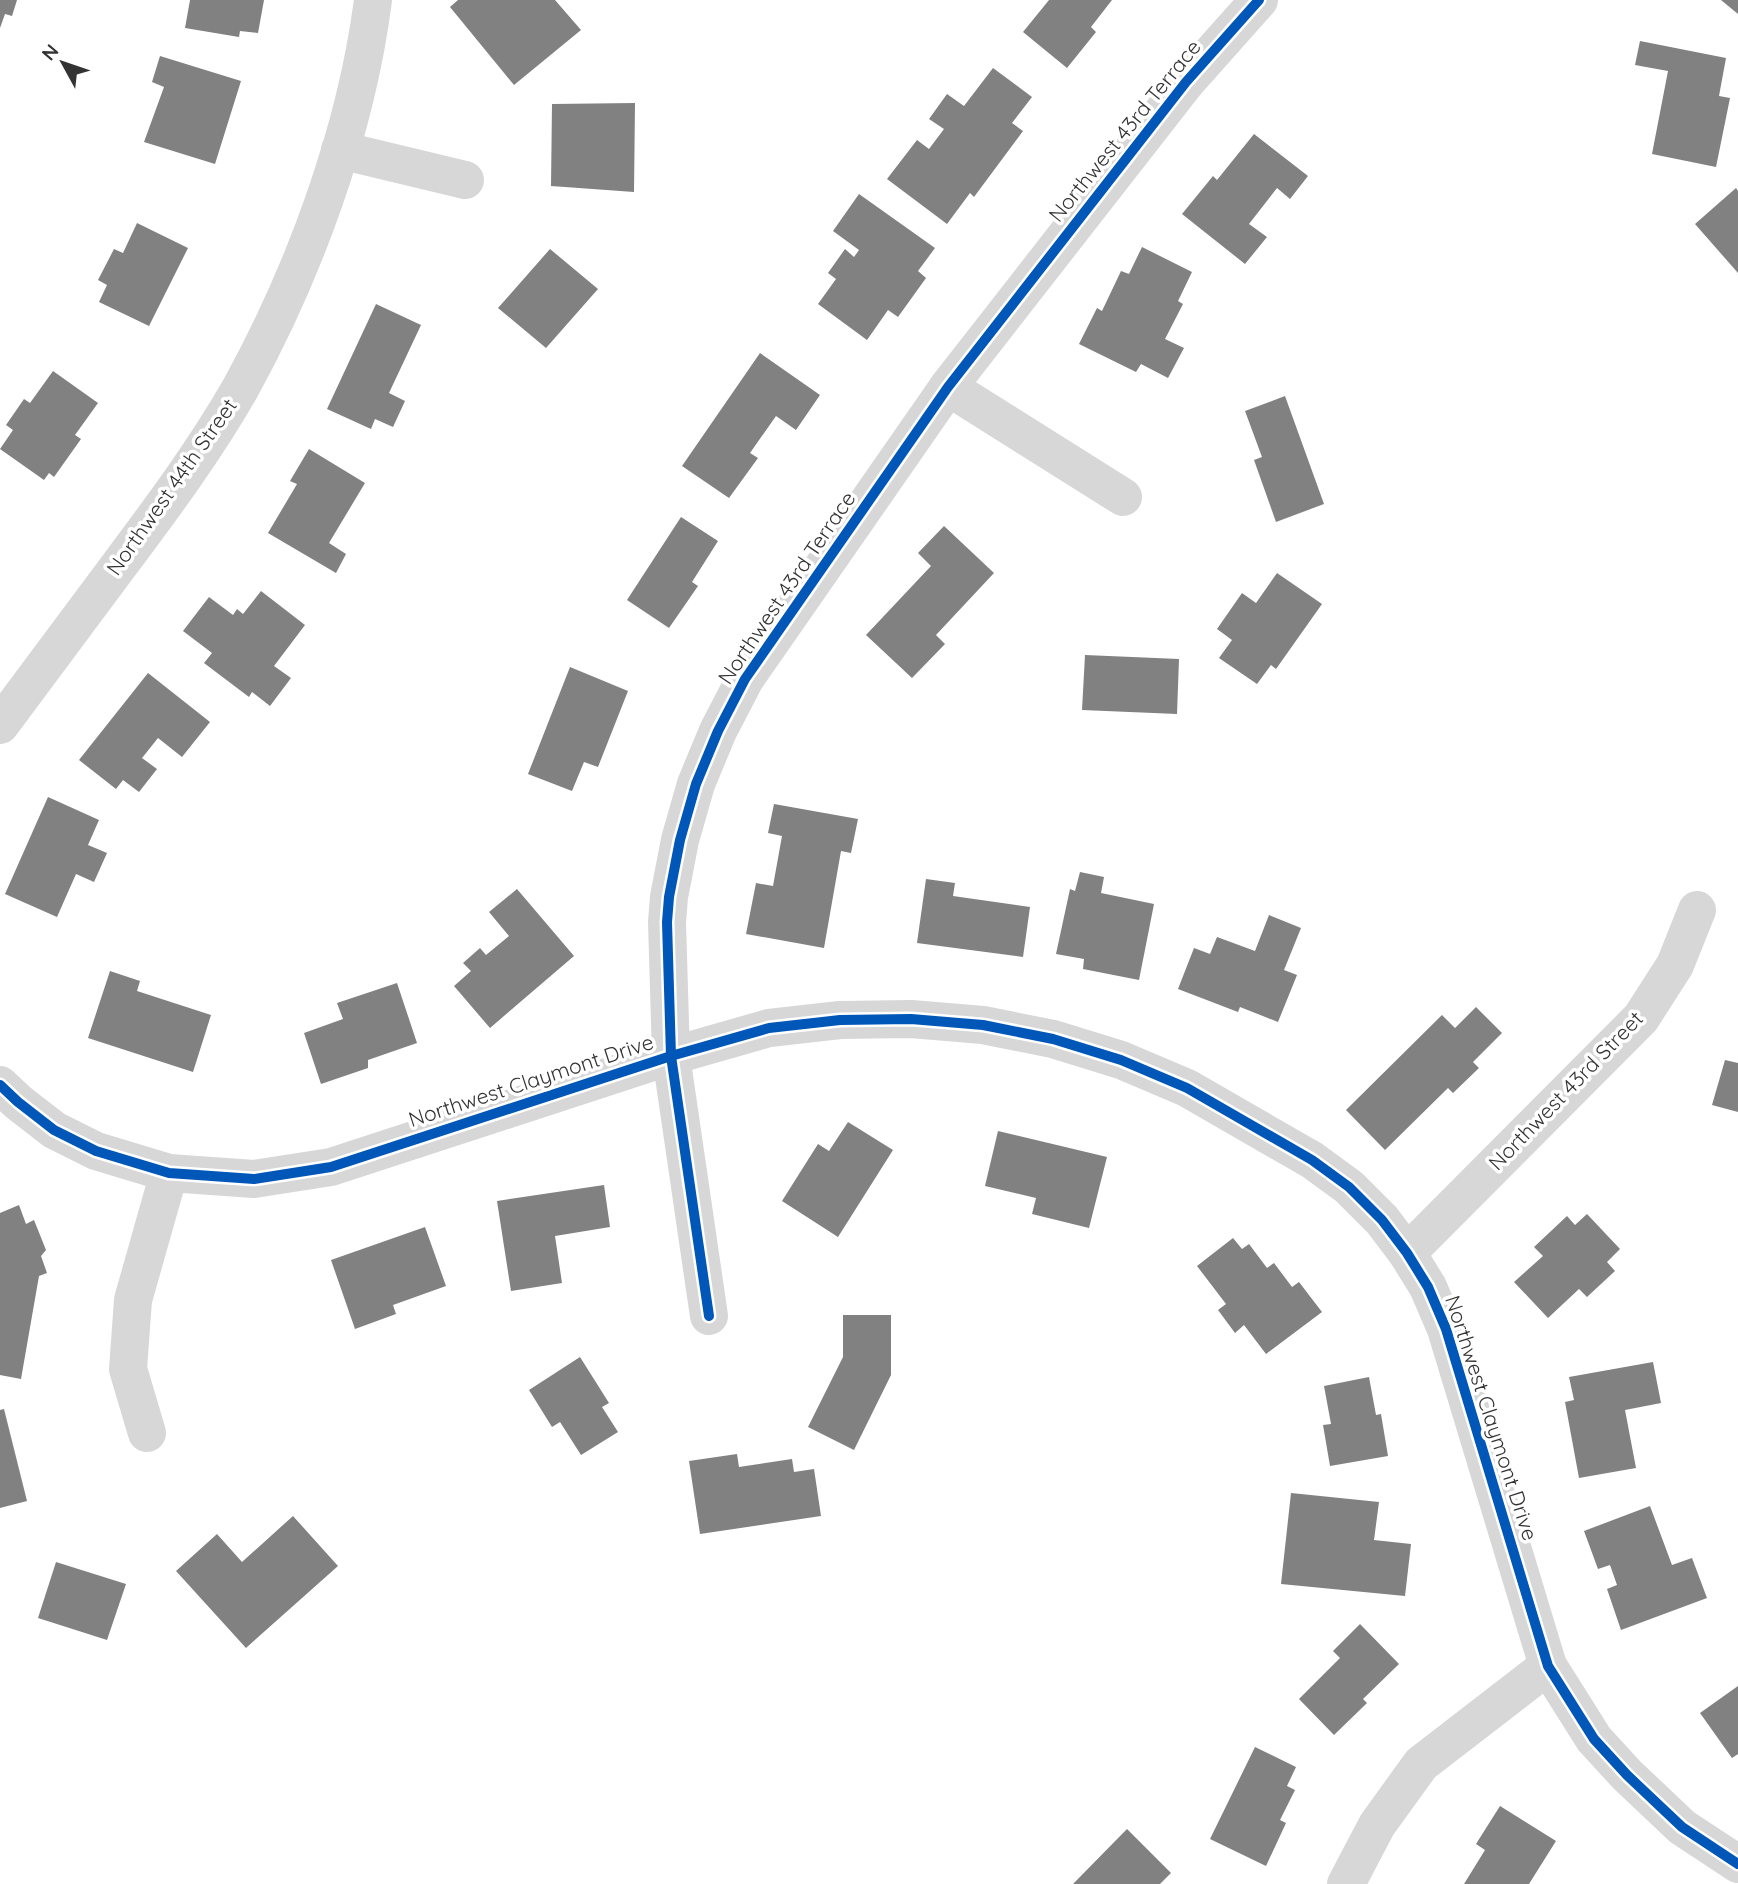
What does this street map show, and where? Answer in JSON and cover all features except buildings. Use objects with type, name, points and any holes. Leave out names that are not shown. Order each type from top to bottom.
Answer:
[{"type":"street","name":"Northwest 44th Street","points":[[0,725],[174,492],[239,390],[276,318],[308,244],[340,150],[356,89],[373,0]]},
{"type":"street","name":"Northwest 43rd Terrace","points":[[709,1316],[671,1056],[667,922],[680,840],[704,763],[745,679],[948,387],[1186,82],[1259,0]]},
{"type":"street","points":[[340,150],[465,180]]},
{"type":"street","points":[[948,387],[1123,497]]},
{"type":"street","name":"Northwest 43rd Street","points":[[1407,1253],[1641,1018],[1675,965],[1697,910]]},
{"type":"street","name":"Northwest Claymont Drive","points":[[0,1085],[54,1130],[96,1151],[169,1173],[254,1179],[331,1167],[671,1056],[769,1028],[840,1020],[911,1019],[983,1025],[1053,1039],[1121,1060],[1186,1088],[1312,1160],[1349,1187],[1382,1220],[1407,1253],[1428,1287],[1446,1329],[1548,1666],[1594,1739],[1627,1775],[1682,1827],[1738,1864]]},
{"type":"street","points":[[147,1433],[128,1369],[133,1300],[169,1173]]},
{"type":"street","points":[[1346,1884],[1377,1825],[1421,1764],[1548,1666]]},
{"type":"cycle path","points":[[709,1316],[671,1056],[667,922],[680,840],[696,784],[718,731],[745,679],[948,387],[1186,82],[1259,0]]},
{"type":"cycle path","points":[[0,1085],[54,1130],[96,1151],[169,1173],[254,1179],[331,1167],[671,1056],[769,1028],[840,1020],[911,1019],[983,1025],[1053,1039],[1121,1060],[1187,1088],[1312,1160],[1349,1187],[1382,1220],[1407,1253],[1428,1287],[1446,1329],[1548,1666],[1594,1739],[1627,1775],[1682,1827],[1738,1864]]}]
